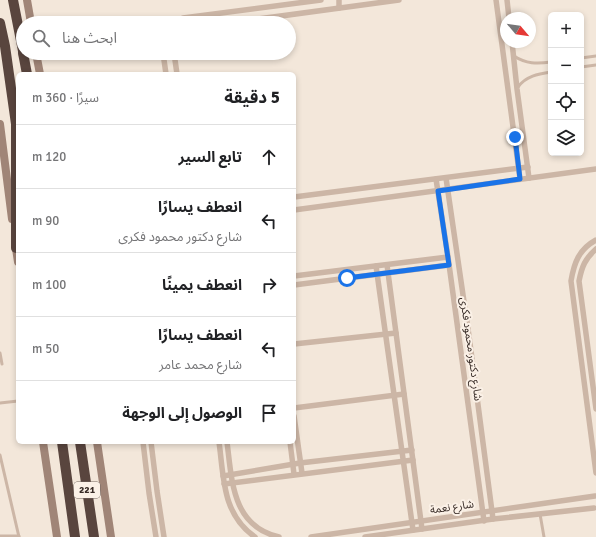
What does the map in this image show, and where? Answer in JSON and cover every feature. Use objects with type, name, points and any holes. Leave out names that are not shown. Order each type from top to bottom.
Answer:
[{"type":"highway","points":[[13,0],[16,16]]},
{"type":"highway","points":[[0,22],[5,46],[16,125],[16,248]]},
{"type":"highway","points":[[24,60],[27,72]]},
{"type":"highway","name":"221","points":[[62,444],[75,537]]},
{"type":"highway","name":"221","points":[[80,444],[94,537]]},
{"type":"street","points":[[26,0],[29,16]]},
{"type":"street","points":[[200,16],[321,0]]},
{"type":"street","points":[[339,0],[339,8]]},
{"type":"street","points":[[280,16],[399,0]]},
{"type":"street","points":[[496,0],[520,179]]},
{"type":"street","points":[[507,0],[508,12]]},
{"type":"street","points":[[512,48],[529,178]]},
{"type":"street","points":[[37,60],[40,72]]},
{"type":"street","points":[[164,60],[166,72]]},
{"type":"street","points":[[175,60],[177,72]]},
{"type":"street","points":[[0,124],[16,248]]},
{"type":"street","points":[[296,197],[528,167]]},
{"type":"street","points":[[296,210],[596,169]]},
{"type":"street","name":"شارع دكتور محمود فكرى","points":[[446,178],[469,336],[493,519]]},
{"type":"street","name":"شارع دكتور محمود فكرى","points":[[436,179],[484,521]]},
{"type":"street","points":[[596,240],[590,243],[580,254],[573,267],[571,281],[596,473]]},
{"type":"street","points":[[596,249],[587,258],[581,269],[579,281],[596,409]]},
{"type":"street","points":[[296,276],[448,257]]},
{"type":"street","points":[[387,264],[422,529]]},
{"type":"street","points":[[296,285],[449,265]]},
{"type":"street","points":[[376,266],[414,530]]},
{"type":"street","points":[[296,344],[396,333]]},
{"type":"street","points":[[459,338],[469,336]]},
{"type":"street","points":[[582,364],[590,363]]},
{"type":"street","points":[[296,408],[404,394]]},
{"type":"street","points":[[296,432],[302,473]]},
{"type":"street","points":[[43,444],[57,537]]},
{"type":"street","points":[[98,444],[111,537]]},
{"type":"street","points":[[143,444],[156,537]]},
{"type":"street","points":[[151,444],[164,537]]},
{"type":"street","points":[[219,444],[228,504],[234,516],[243,527],[255,537]]},
{"type":"street","points":[[227,444],[233,482],[237,502],[240,508],[247,518],[257,527],[279,537]]},
{"type":"street","points":[[290,444],[294,474]]},
{"type":"street","points":[[223,476],[300,463],[412,450]]},
{"type":"street","points":[[224,484],[413,460]]},
{"type":"street","points":[[595,509],[593,503],[596,496]]},
{"type":"street","name":"شارع نعمة","points":[[311,537],[596,496]]},
{"type":"street","name":"شارع نعمة","points":[[365,537],[493,519],[595,509]]},
{"type":"lane","points":[[513,56],[533,64],[548,63]]},
{"type":"lane","points":[[584,58],[596,56]]},
{"type":"lane","points":[[584,67],[596,65]]},
{"type":"lane","points":[[517,89],[522,82],[528,78],[548,73]]},
{"type":"lane","points":[[0,354],[2,364]]},
{"type":"lane","points":[[0,403],[16,401]]},
{"type":"lane","points":[[0,455],[19,536],[0,536]]},
{"type":"lane","points":[[540,514],[544,537]]},
{"type":"route","points":[[347,278],[449,265],[438,191],[520,179],[515,137]]}]
